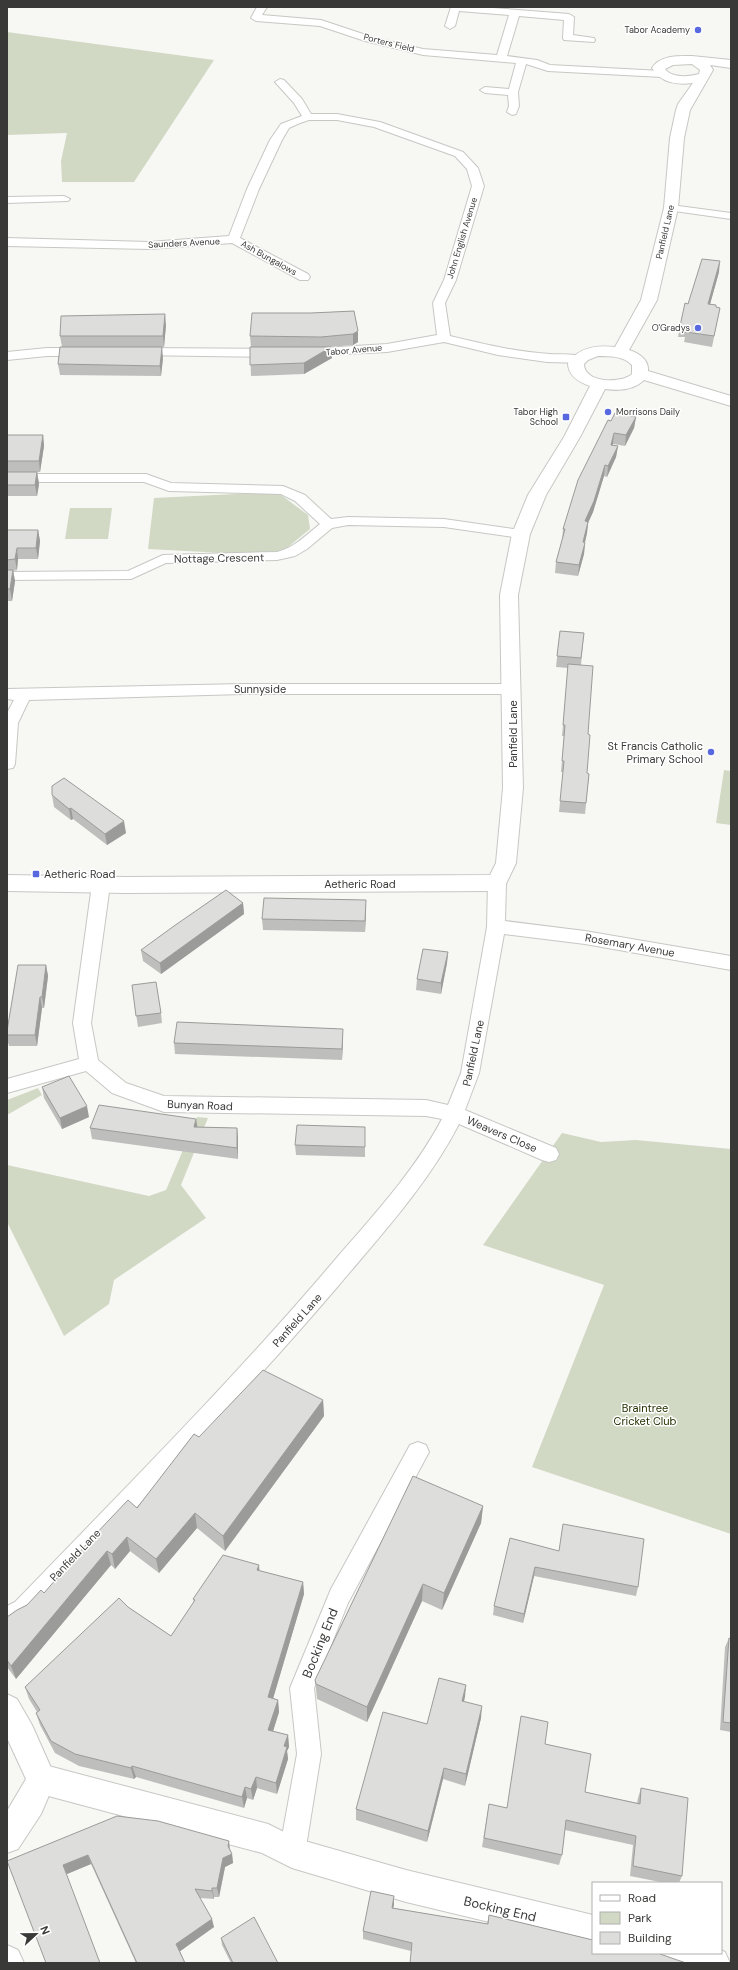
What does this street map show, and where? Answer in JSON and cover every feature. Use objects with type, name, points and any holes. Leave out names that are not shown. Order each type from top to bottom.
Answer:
[{"type":"street","name":"Porters Field","points":[[262,7],[254,21],[321,23],[369,39],[423,52],[501,57],[537,63],[548,68],[663,72]]},
{"type":"street","points":[[450,26],[455,8],[569,17],[568,38],[590,40]]},
{"type":"street","points":[[501,57],[515,13]]},
{"type":"street","points":[[512,112],[514,106],[513,92],[522,60]]},
{"type":"street","points":[[663,72],[673,60],[731,64]]},
{"type":"street","points":[[696,61],[705,67],[705,75]]},
{"type":"street","points":[[663,72],[680,80],[693,80],[705,75],[731,71]]},
{"type":"street","points":[[663,72],[680,91],[685,104]]},
{"type":"street","name":"Panfield Lane","points":[[620,352],[649,300],[671,208],[679,124],[685,104],[696,92],[705,75]]},
{"type":"street","points":[[280,82],[298,101],[308,117]]},
{"type":"street","points":[[485,90],[513,92]]},
{"type":"street","name":"Saunders Avenue","points":[[7,242],[149,244],[207,243],[234,239],[253,189],[276,140],[285,126],[308,117]]},
{"type":"street","name":"John English Avenue","points":[[308,117],[337,117],[376,124],[459,154],[472,168],[478,186],[450,280],[439,303],[444,338]]},
{"type":"street","points":[[7,202],[64,199]]},
{"type":"street","points":[[671,208],[731,216]]},
{"type":"street","name":"Ash Bungalows","points":[[234,239],[304,277]]},
{"type":"street","name":"Tabor Avenue","points":[[126,352],[321,353],[387,348],[444,338],[498,351],[547,358],[579,360]]},
{"type":"street","points":[[7,356],[47,352],[94,352]]},
{"type":"street","points":[[596,352],[620,352],[631,356],[638,362],[641,368],[641,374],[636,380],[625,385],[599,385],[583,378],[577,372],[576,366],[579,360],[585,355],[596,352]]},
{"type":"street","points":[[641,374],[731,400]]},
{"type":"street","name":"Panfield Lane","points":[[7,1618],[23,1610],[297,1320],[414,1181],[454,1114],[465,1091],[470,1073],[496,927],[498,910],[497,883],[506,863],[513,788],[509,595],[521,534],[537,495],[572,437],[599,385]]},
{"type":"street","points":[[7,478],[146,478],[169,487],[283,490],[300,498],[328,524],[348,521],[444,523],[521,534]]},
{"type":"street","name":"Nottage Crescent","points":[[7,576],[132,575],[163,559],[277,556],[290,553],[302,546],[328,524]]},
{"type":"street","name":"Sunnyside","points":[[7,694],[242,688],[512,689]]},
{"type":"street","points":[[7,764],[10,723],[24,694]]},
{"type":"street","name":"Aetheric Road","points":[[7,883],[101,885],[497,883]]},
{"type":"street","points":[[7,1086],[89,1063],[82,1023],[101,885]]},
{"type":"street","name":"Rosemary Avenue","points":[[496,927],[529,929],[601,940],[731,963]]},
{"type":"street","name":"Bunyan Road","points":[[89,1063],[119,1088],[164,1104],[426,1108],[454,1114]]},
{"type":"street","name":"Weavers Close","points":[[454,1114],[550,1154]]},
{"type":"street","name":"Bocking End","points":[[292,1853],[309,1754],[302,1688],[338,1597],[418,1452]]},
{"type":"street","points":[[7,1709],[22,1735],[41,1778],[30,1803],[7,1838]]},
{"type":"street","name":"Bocking End","points":[[41,1778],[268,1839],[292,1853],[458,1900],[592,1931]]},
{"type":"street","points":[[682,1954],[714,1963]]},
{"type":"green space","points":[[7,32],[214,60],[134,182],[62,182],[61,161],[67,133],[7,135]]},
{"type":"green space","points":[[277,492],[308,515],[310,529],[277,556],[148,549],[154,498]]},
{"type":"green space","points":[[70,508],[112,508],[108,539],[65,539]]},
{"type":"green space","points":[[724,770],[731,771],[731,825],[716,823]]},
{"type":"green space","points":[[38,1088],[42,1095],[7,1115],[7,1100]]},
{"type":"green space","points":[[197,1117],[208,1118],[181,1185],[206,1218],[114,1280],[109,1304],[64,1336],[7,1222],[7,1165],[149,1196],[166,1190]]},
{"type":"green space","name":"Braintree Cricket Club","points":[[562,1133],[601,1142],[636,1140],[731,1149],[731,1534],[532,1467],[604,1285],[483,1245]]},
{"type":"building","points":[[702,259],[720,261],[708,304],[716,305],[716,307],[720,308],[714,336],[685,332],[686,327],[680,326],[685,303],[688,304]]},
{"type":"building","points":[[354,311],[358,331],[353,334],[321,337],[250,336],[252,313]]},
{"type":"building","points":[[165,314],[163,336],[60,336],[61,316]]},
{"type":"building","points":[[60,347],[162,347],[160,366],[58,364]]},
{"type":"building","points":[[250,347],[331,347],[304,363],[250,365]]},
{"type":"building","points":[[615,413],[636,417],[626,435],[614,433],[611,445],[618,446],[608,466],[605,465],[594,501],[585,521],[588,522],[583,542],[585,543],[579,565],[556,562],[565,529],[563,529],[578,480],[608,420],[611,421]]},
{"type":"building","points":[[7,435],[43,435],[39,461],[7,461]]},
{"type":"building","points":[[7,472],[37,472],[35,485],[7,485]]},
{"type":"building","points":[[7,530],[38,530],[36,548],[17,548],[15,559],[7,560]]},
{"type":"building","points":[[7,570],[13,570],[10,589],[7,589]]},
{"type":"building","points":[[560,631],[584,633],[581,658],[557,656]]},
{"type":"building","points":[[568,664],[593,666],[588,734],[590,735],[587,773],[589,774],[586,803],[560,801],[564,761],[562,761],[565,725],[563,725]]},
{"type":"building","points":[[64,778],[124,821],[105,834],[71,808],[69,809],[52,795],[52,786]]},
{"type":"building","points":[[226,890],[243,903],[160,963],[141,950],[174,926]]},
{"type":"building","points":[[264,898],[366,900],[365,921],[262,919]]},
{"type":"building","points":[[423,949],[448,952],[441,983],[417,979]]},
{"type":"building","points":[[18,965],[46,965],[35,1035],[7,1035]]},
{"type":"building","points":[[156,982],[161,1013],[136,1016],[132,985]]},
{"type":"building","points":[[177,1022],[343,1029],[342,1049],[174,1043]]},
{"type":"building","points":[[69,1076],[87,1106],[60,1118],[42,1087]]},
{"type":"building","points":[[99,1105],[196,1119],[194,1127],[237,1128],[237,1148],[90,1128]]},
{"type":"building","points":[[297,1125],[365,1127],[365,1147],[295,1145]]},
{"type":"building","points":[[263,1370],[323,1400],[223,1536],[195,1513],[156,1559],[127,1537],[112,1554],[107,1551],[11,1666],[7,1660],[7,1617],[27,1605],[41,1590],[44,1593],[91,1539],[128,1500],[137,1508],[194,1434],[199,1437]]},
{"type":"building","points":[[413,1476],[483,1506],[444,1593],[423,1584],[367,1707],[316,1684],[315,1680]]},
{"type":"building","points":[[563,1524],[644,1539],[638,1587],[535,1567],[524,1614],[494,1606],[510,1538],[559,1551]]},
{"type":"building","points":[[223,1555],[259,1565],[257,1570],[303,1582],[268,1697],[278,1700],[268,1730],[288,1735],[284,1746],[287,1747],[276,1783],[256,1777],[251,1789],[245,1787],[242,1797],[132,1766],[131,1768],[75,1754],[51,1741],[36,1713],[40,1710],[25,1687],[119,1598],[128,1607],[171,1636],[195,1600],[193,1599]]},
{"type":"building","points":[[729,1638],[731,1639],[731,1723],[723,1722]]},
{"type":"building","points":[[439,1678],[466,1685],[462,1701],[482,1706],[466,1774],[444,1768],[428,1831],[356,1809],[383,1712],[427,1724]]},
{"type":"building","points":[[521,1716],[548,1722],[545,1744],[591,1754],[585,1792],[640,1804],[641,1788],[688,1798],[682,1876],[633,1866],[636,1836],[566,1820],[562,1855],[484,1838],[489,1804],[507,1808]]},
{"type":"building","points":[[117,1816],[158,1821],[229,1841],[228,1846],[232,1854],[223,1858],[217,1888],[212,1888],[212,1891],[195,1889],[212,1919],[176,1944],[185,1963],[137,1963],[88,1855],[63,1865],[100,1963],[46,1963],[7,1861]]},
{"type":"building","points":[[371,1891],[394,1896],[392,1908],[488,1924],[489,1915],[592,1940],[592,1954],[660,1954],[686,1963],[410,1963],[412,1943],[363,1931]]},
{"type":"building","points":[[254,1917],[278,1963],[233,1963],[221,1938]]},
{"type":"place","name":"Tabor Academy","points":[[698,30]]},
{"type":"place","name":"O'Gradys","points":[[698,328]]},
{"type":"place","name":"Morrisons Daily","points":[[608,412]]},
{"type":"place","name":"Tabor High School","points":[[566,417]]},
{"type":"place","name":"St Francis Catholic Primary School","points":[[711,752]]},
{"type":"place","name":"Aetheric Road","points":[[36,874]]}]
